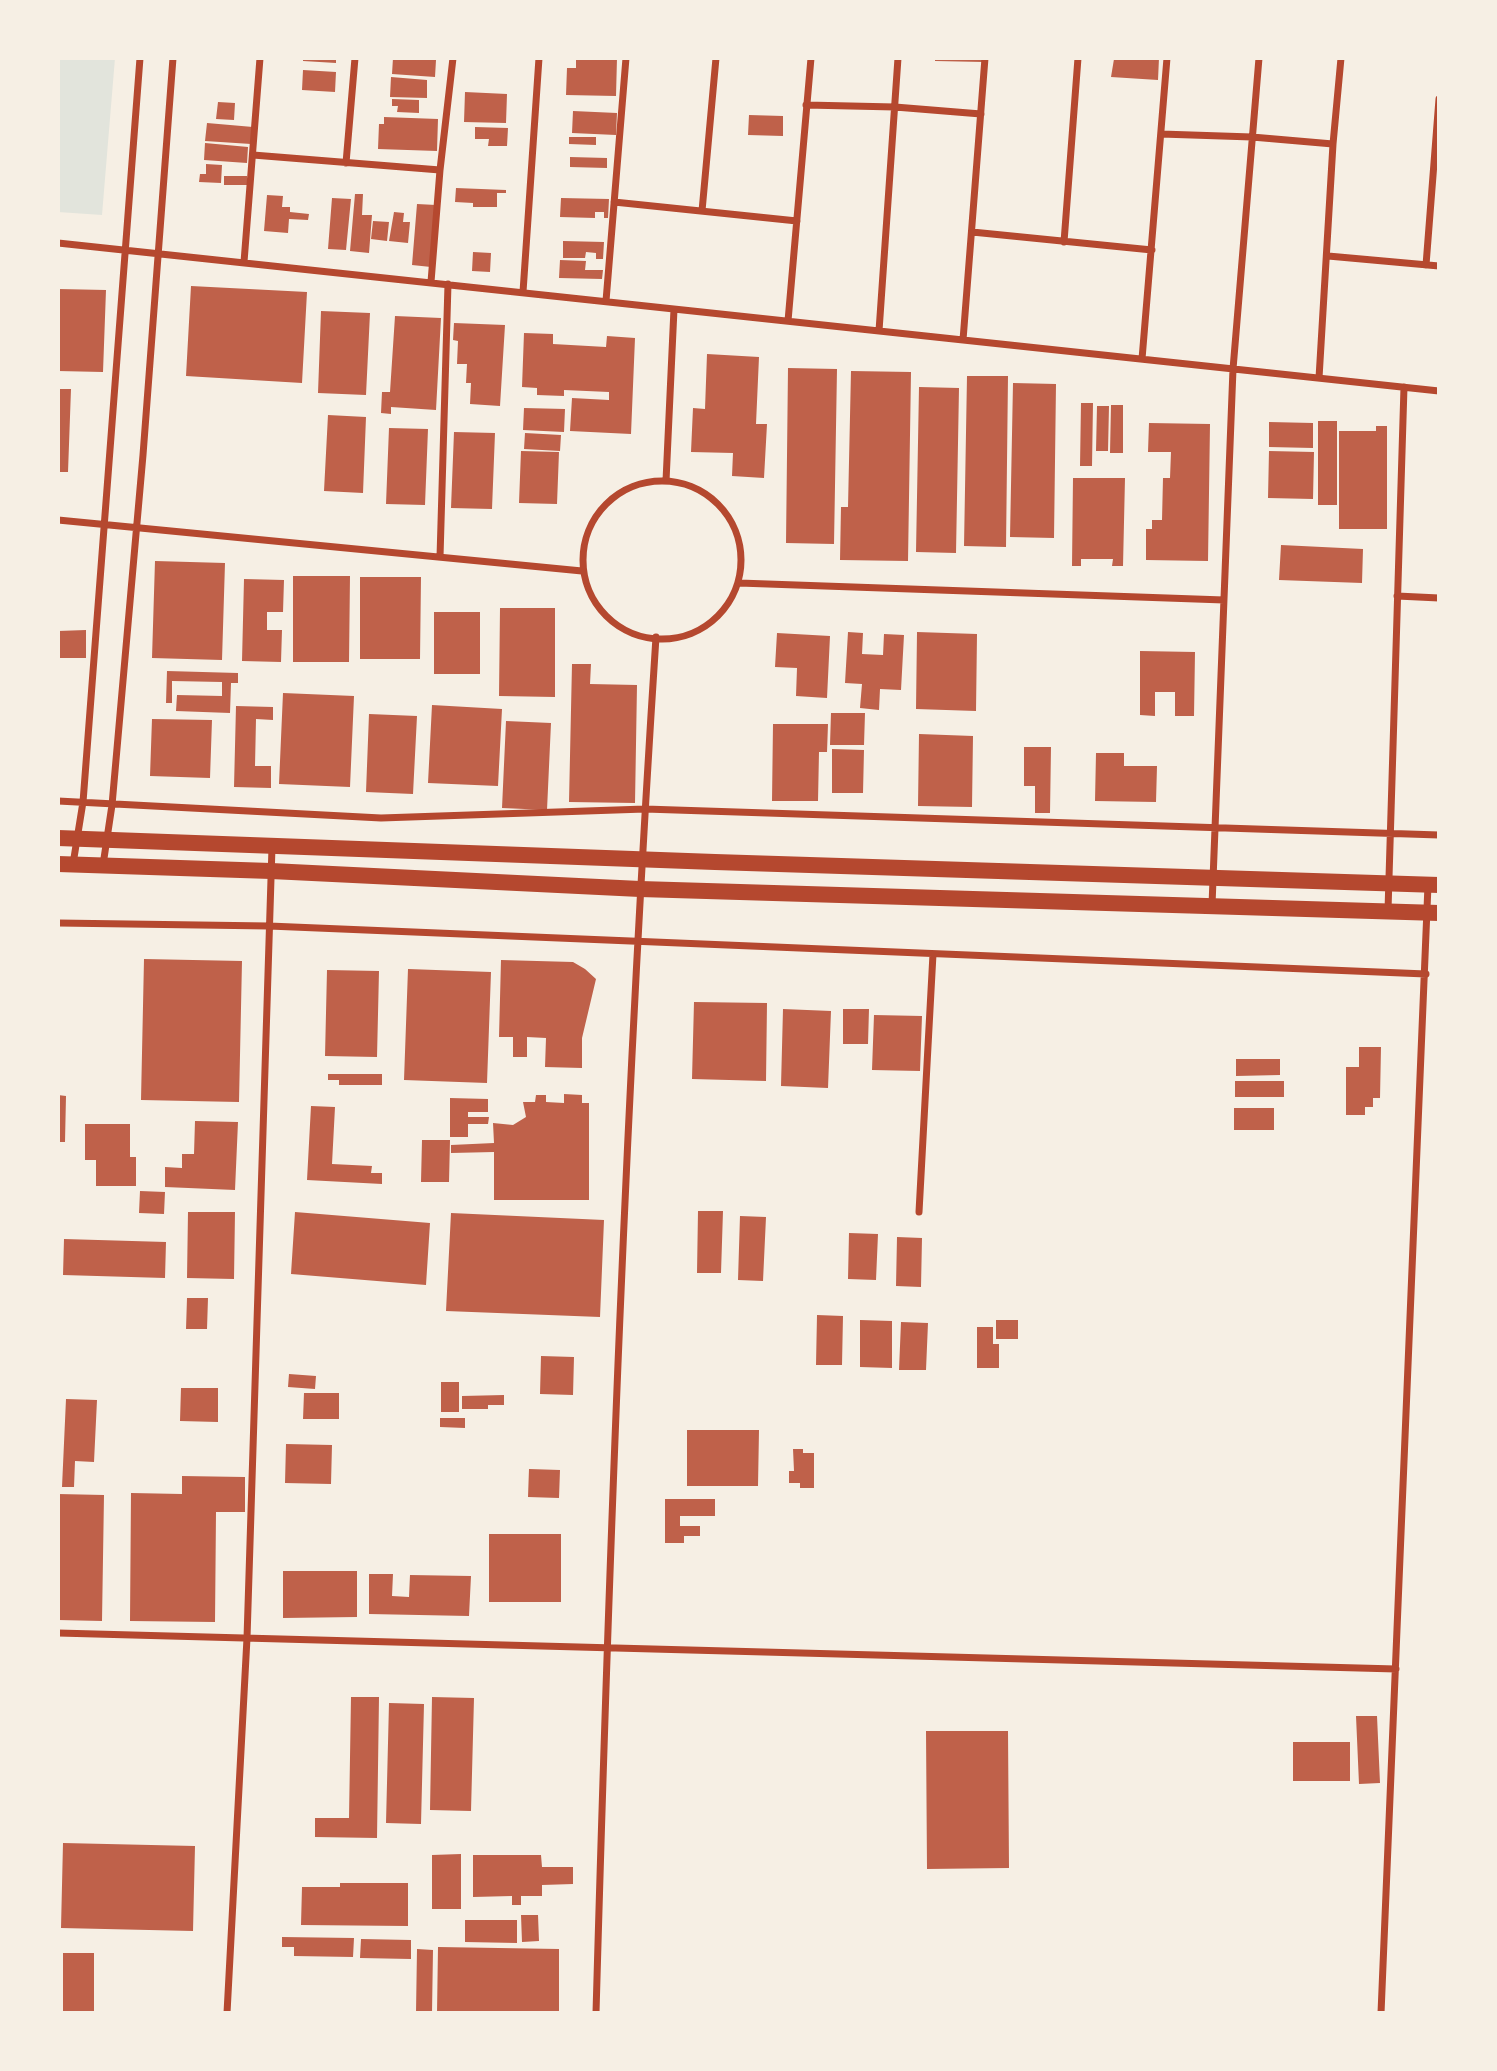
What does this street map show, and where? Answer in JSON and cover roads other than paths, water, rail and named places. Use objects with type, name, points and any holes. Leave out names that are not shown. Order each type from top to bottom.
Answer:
[{"type":"main road","points":[[58,838],[1434,885]]},
{"type":"main road","points":[[66,864],[640,889],[1434,913]]},
{"type":"street","points":[[66,864],[76,839],[83,802],[140,58]]},
{"type":"street","points":[[103,865],[112,805],[173,58]]},
{"type":"street","points":[[244,262],[260,58]]},
{"type":"street","points":[[346,163],[355,58]]},
{"type":"street","points":[[431,282],[453,58]]},
{"type":"street","points":[[523,292],[540,58]]},
{"type":"street","points":[[606,301],[626,58]]},
{"type":"street","points":[[702,211],[716,58]]},
{"type":"street","points":[[788,321],[811,58]]},
{"type":"street","points":[[879,331],[898,58]]},
{"type":"street","points":[[963,340],[985,58]]},
{"type":"street","points":[[1063,242],[1078,58]]},
{"type":"street","points":[[1142,359],[1167,58]]},
{"type":"street","points":[[1212,906],[1233,369],[1259,58]]},
{"type":"street","points":[[1319,378],[1341,58]]},
{"type":"street","points":[[1426,265],[1439,99]]},
{"type":"street","points":[[806,105],[895,107],[981,114]]},
{"type":"street","points":[[1161,134],[1252,137],[1333,144]]},
{"type":"street","points":[[253,155],[440,170]]},
{"type":"street","points":[[614,202],[797,221]]},
{"type":"street","points":[[972,232],[1152,250]]},
{"type":"street","points":[[58,243],[1439,391]]},
{"type":"street","points":[[1328,256],[1439,267]]},
{"type":"street","points":[[440,557],[448,284]]},
{"type":"street","points":[[666,481],[674,309]]},
{"type":"street","points":[[1388,911],[1404,387]]},
{"type":"street","points":[[651,480],[680,481],[711,496],[731,519],[742,548],[739,583],[726,608],[704,628],[673,639],[636,636],[614,624],[593,600],[582,571],[584,538],[598,512],[620,491],[651,480]]},
{"type":"street","points":[[58,520],[582,571]]},
{"type":"street","points":[[739,583],[1224,600]]},
{"type":"street","points":[[1397,596],[1439,598]]},
{"type":"street","points":[[596,2013],[606,1648],[641,860],[656,638]]},
{"type":"street","points":[[58,801],[381,818],[645,809],[1439,835]]},
{"type":"street","points":[[227,2013],[247,1638],[272,846]]},
{"type":"street","points":[[1381,2013],[1426,974],[1434,913],[1434,885]]},
{"type":"street","points":[[58,923],[269,926],[1426,974]]},
{"type":"street","points":[[919,1212],[933,954]]},
{"type":"street","points":[[58,1633],[1396,1669]]}]
